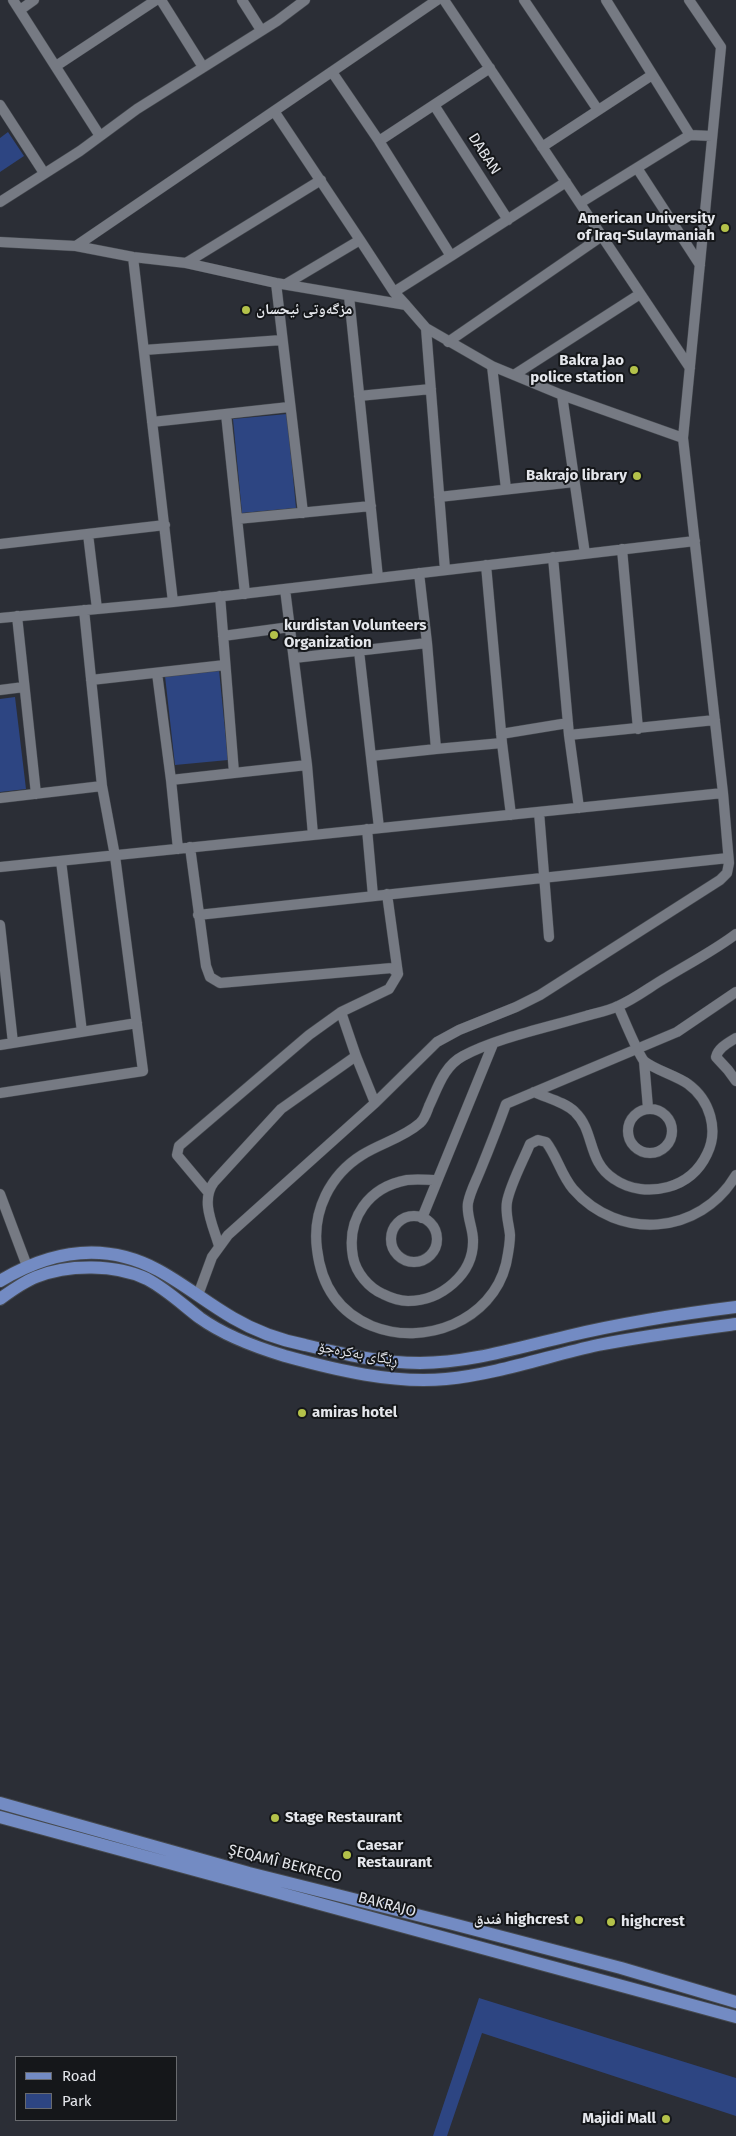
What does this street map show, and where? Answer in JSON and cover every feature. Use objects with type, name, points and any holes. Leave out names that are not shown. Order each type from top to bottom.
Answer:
[{"type":"main road","name":"ڕێگای بەکرەجۆ","points":[[0,1281],[27,1266],[59,1255],[83,1253],[112,1254],[136,1260],[156,1269],[234,1318],[279,1338],[376,1360],[408,1363],[457,1360],[595,1330],[736,1307]]},
{"type":"main road","points":[[107,1269],[112,1254]]},
{"type":"main road","name":"ڕێگای بەکرەجۆ","points":[[0,1299],[24,1283],[50,1273],[66,1270],[107,1269],[123,1271],[159,1286],[213,1326],[246,1342],[285,1356],[390,1378],[428,1380],[458,1377],[598,1346],[736,1324]]},
{"type":"main road","name":"ŞEQAMÎ BEKRECO","points":[[0,1803],[275,1886],[621,1968],[736,2002]]},
{"type":"main road","name":"BAKRAJO","points":[[0,1817],[275,1886],[736,2017]]},
{"type":"street","points":[[13,0],[100,136]]},
{"type":"street","points":[[20,10],[34,0]]},
{"type":"street","points":[[56,66],[156,0]]},
{"type":"street","points":[[161,0],[203,67]]},
{"type":"street","points":[[242,0],[261,30]]},
{"type":"street","points":[[0,202],[100,136],[137,109],[306,0]]},
{"type":"street","points":[[76,246],[437,0]]},
{"type":"street","points":[[444,0],[690,368]]},
{"type":"street","points":[[524,0],[598,110]]},
{"type":"street","points":[[606,0],[690,136]]},
{"type":"street","points":[[198,1295],[212,1257],[219,1246],[238,1226],[375,1103],[438,1042],[459,1030],[516,1007],[552,988],[720,880],[727,873],[728,858],[723,793],[683,438],[720,47],[689,0]]},
{"type":"street","points":[[379,141],[490,68]]},
{"type":"street","points":[[332,72],[379,141],[451,256]]},
{"type":"street","points":[[542,147],[652,75]]},
{"type":"street","points":[[0,105],[44,173]]},
{"type":"street","name":"DABAN","points":[[434,105],[508,220]]},
{"type":"street","points":[[274,111],[394,292],[426,328],[492,366],[562,394],[683,438]]},
{"type":"street","points":[[580,203],[690,136],[712,136]]},
{"type":"street","points":[[637,168],[700,265]]},
{"type":"street","points":[[186,263],[321,180]]},
{"type":"street","points":[[394,292],[566,182]]},
{"type":"street","points":[[448,342],[602,236]]},
{"type":"street","points":[[281,283],[360,240]]},
{"type":"street","points":[[0,242],[76,246],[133,257],[186,263],[349,296],[406,305]]},
{"type":"street","points":[[133,257],[174,602]]},
{"type":"street","points":[[281,283],[282,340],[303,513]]},
{"type":"street","points":[[514,375],[640,294]]},
{"type":"street","points":[[349,296],[378,578]]},
{"type":"street","points":[[426,328],[444,570]]},
{"type":"street","points":[[144,350],[282,340]]},
{"type":"street","points":[[492,366],[506,489]]},
{"type":"street","points":[[359,396],[431,389]]},
{"type":"street","points":[[562,394],[585,554]]},
{"type":"street","points":[[152,422],[290,407]]},
{"type":"street","points":[[226,414],[245,594]]},
{"type":"street","points":[[439,497],[574,482]]},
{"type":"street","points":[[237,519],[371,506]]},
{"type":"street","points":[[0,544],[164,525]]},
{"type":"street","points":[[88,534],[97,609]]},
{"type":"street","points":[[0,618],[174,602],[695,541]]},
{"type":"street","points":[[622,549],[638,729]]},
{"type":"street","points":[[553,557],[569,735],[579,808]]},
{"type":"street","points":[[486,565],[511,815]]},
{"type":"street","points":[[418,573],[427,643],[436,749]]},
{"type":"street","points":[[285,589],[307,765],[313,835]]},
{"type":"street","points":[[220,596],[234,773]]},
{"type":"street","points":[[0,1093],[143,1071],[115,856],[102,786],[84,610]]},
{"type":"street","points":[[17,616],[36,794]]},
{"type":"street","points":[[223,636],[290,626]]},
{"type":"street","points":[[294,658],[427,643]]},
{"type":"street","points":[[359,651],[379,828]]},
{"type":"street","points":[[91,680],[225,665]]},
{"type":"street","points":[[158,673],[178,849]]},
{"type":"street","points":[[0,690],[24,688]]},
{"type":"street","points":[[569,735],[715,720]]},
{"type":"street","points":[[370,756],[502,739],[568,723]]},
{"type":"street","points":[[171,780],[307,765]]},
{"type":"street","points":[[0,798],[102,786]]},
{"type":"street","points":[[0,867],[723,793]]},
{"type":"street","points":[[539,812],[546,878],[549,937]]},
{"type":"street","points":[[367,829],[373,896]]},
{"type":"street","points":[[190,847],[206,966],[210,977],[220,984],[392,968],[398,974]]},
{"type":"street","points":[[198,915],[728,858]]},
{"type":"street","points":[[61,861],[82,1032]]},
{"type":"street","points":[[208,1192],[177,1156],[179,1146],[309,1035],[341,1012],[389,990],[398,974],[387,894]]},
{"type":"street","points":[[0,925],[13,1043]]},
{"type":"street","points":[[736,934],[618,1006],[493,1044],[462,1056],[445,1070],[422,1121],[396,1139],[362,1155],[340,1174],[322,1201],[316,1223],[321,1272],[326,1285],[338,1304],[359,1319],[383,1329],[422,1332],[458,1324],[478,1310],[493,1292],[505,1267],[510,1234],[506,1212],[507,1200],[530,1144],[538,1140],[546,1142],[552,1149],[564,1176],[573,1189],[599,1211],[618,1220],[634,1224],[650,1226],[682,1220],[717,1199],[736,1175]]},
{"type":"street","points":[[438,1180],[410,1180],[382,1189],[372,1195],[362,1207],[355,1220],[352,1242],[353,1257],[357,1268],[370,1286],[396,1300],[418,1300],[440,1293],[458,1279],[468,1266],[473,1240],[468,1204],[506,1104],[677,1032],[736,992]]},
{"type":"street","points":[[618,1006],[644,1061],[648,1108]]},
{"type":"street","points":[[341,1012],[375,1103]]},
{"type":"street","points":[[0,1045],[137,1023]]},
{"type":"street","points":[[736,1038],[722,1048],[716,1057],[736,1082]]},
{"type":"street","points":[[422,1218],[493,1044]]},
{"type":"street","points":[[219,1246],[207,1204],[208,1192],[218,1178],[281,1109],[356,1056]]},
{"type":"street","points":[[534,1092],[574,1111],[586,1131],[596,1161],[614,1179],[630,1187],[641,1189],[656,1190],[671,1186],[689,1178],[703,1162],[711,1144],[713,1125],[700,1095],[688,1084],[644,1061]]},
{"type":"street","points":[[648,1108],[657,1109],[665,1114],[670,1121],[672,1129],[671,1138],[667,1146],[660,1151],[651,1153],[635,1148],[627,1132],[628,1124],[633,1116],[640,1110],[648,1108]]},
{"type":"street","points":[[0,1194],[27,1266]]},
{"type":"street","points":[[408,1217],[422,1218],[432,1225],[436,1233],[433,1251],[419,1261],[410,1262],[402,1259],[395,1253],[392,1245],[391,1236],[394,1227],[408,1217]]},
{"type":"green space","points":[[8,132],[24,156],[0,172],[0,138]]},
{"type":"green space","points":[[287,414],[296,508],[242,513],[233,419]]},
{"type":"green space","points":[[219,670],[228,760],[175,765],[165,676]]},
{"type":"green space","points":[[15,697],[26,789],[0,792],[0,699]]},
{"type":"green space","points":[[479,1998],[736,2078],[736,2116],[482,2033],[447,2136],[433,2136]]},
{"type":"place","name":"American University of Iraq-Sulaymaniah","points":[[725,228]]},
{"type":"place","name":"مزگەوتی ئیحسان","points":[[246,310]]},
{"type":"place","name":"Bakra Jao police station","points":[[634,370]]},
{"type":"place","name":"Bakrajo library","points":[[637,476]]},
{"type":"place","name":"kurdistan Volunteers Organization","points":[[274,635]]},
{"type":"place","name":"amiras hotel","points":[[302,1413]]},
{"type":"place","name":"Stage Restaurant","points":[[275,1818]]},
{"type":"place","name":"Caesar Restaurant","points":[[347,1855]]},
{"type":"place","name":"فندق highcrest","points":[[579,1920]]},
{"type":"place","name":"highcrest","points":[[611,1922]]},
{"type":"place","name":"Majidi Mall","points":[[666,2119]]}]
